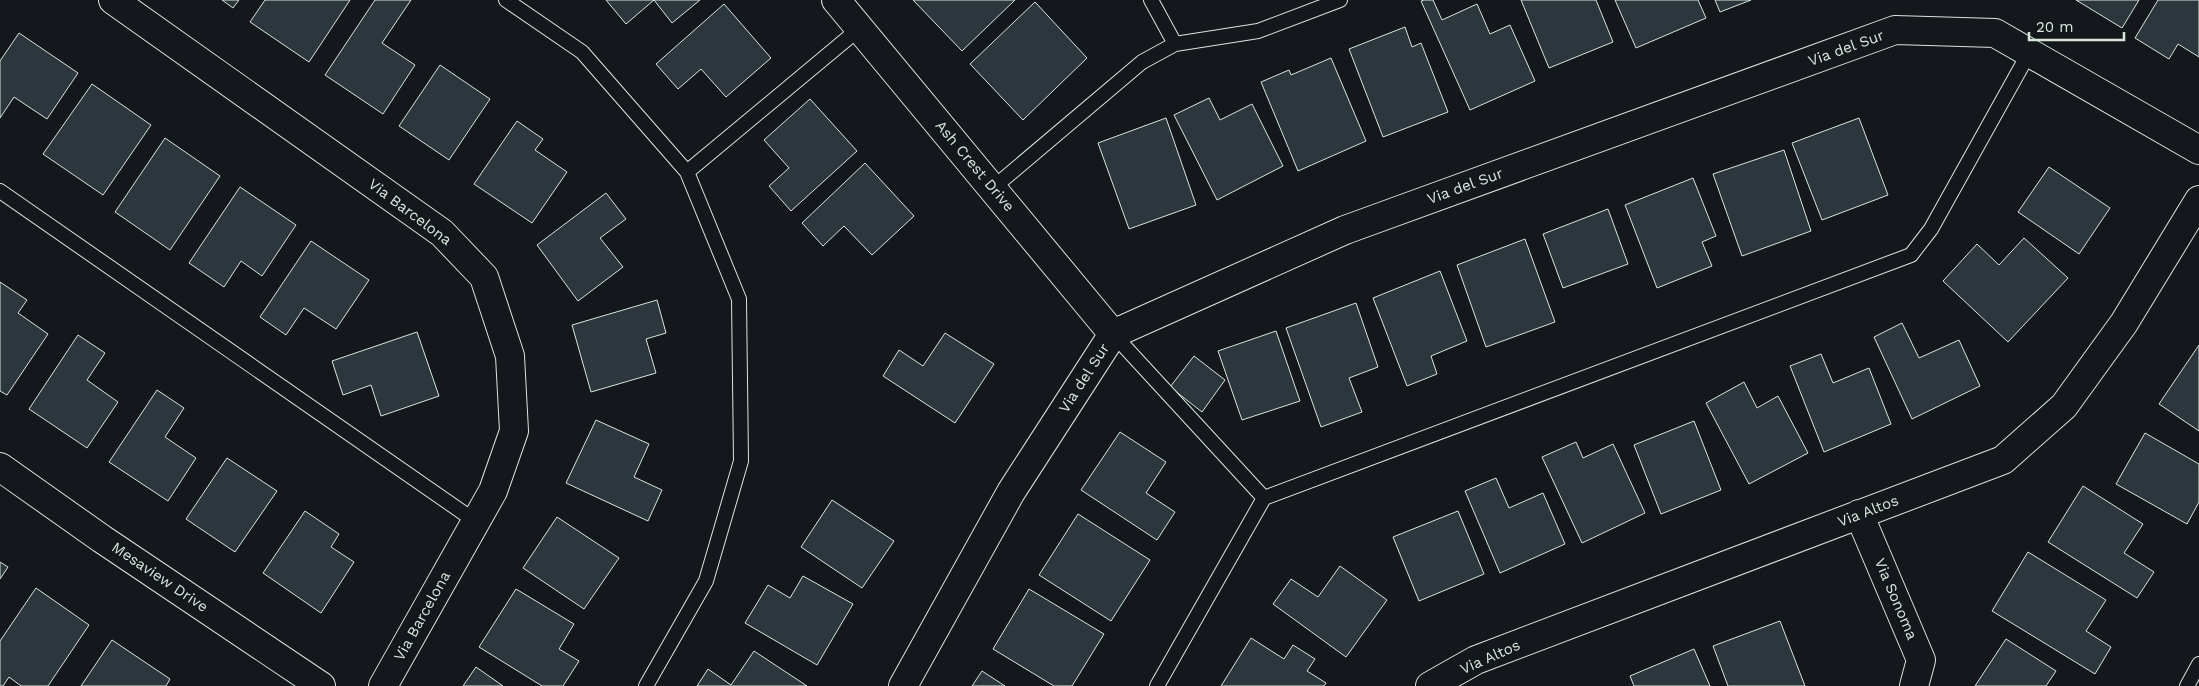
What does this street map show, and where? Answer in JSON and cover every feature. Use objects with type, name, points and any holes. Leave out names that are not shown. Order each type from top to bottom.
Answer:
[{"type":"street","name":"Via Barcelona","points":[[113,0],[442,233],[484,277],[510,356],[514,431],[493,491],[383,686]]},
{"type":"street","name":"Ash Crest Drive","points":[[836,0],[1113,334]]},
{"type":"street","name":"Via del Sur","points":[[903,686],[1011,492],[1113,334],[1345,230],[1895,30],[1995,33],[2199,150]]},
{"type":"street","name":"Via Altos","points":[[1430,686],[1476,660],[2003,460],[2064,406],[2124,324],[2199,200]]},
{"type":"street","name":"Mesaview Drive","points":[[0,467],[321,686]]},
{"type":"street","name":"Via Sonoma","points":[[1859,514],[1921,660],[1914,686]]},
{"type":"lane","points":[[506,0],[582,52],[688,172],[739,299],[741,462],[706,581],[646,686]]},
{"type":"lane","points":[[1151,0],[1175,44]]},
{"type":"lane","points":[[993,188],[1142,62],[1175,44],[1258,31],[1340,0]]},
{"type":"lane","points":[[688,172],[860,28]]},
{"type":"lane","points":[[1157,686],[1264,498],[1911,255],[1931,229],[2029,53]]},
{"type":"lane","points":[[0,191],[476,521]]},
{"type":"lane","points":[[1113,334],[1264,498]]},
{"type":"lane","points":[[2187,686],[2199,664]]},
{"type":"building","points":[[222,0],[239,0],[233,8]]},
{"type":"building","points":[[265,0],[350,0],[309,62],[250,22]]},
{"type":"building","points":[[375,0],[411,0],[382,43],[415,65],[383,114],[325,75]]},
{"type":"building","points":[[606,0],[654,0],[626,24]]},
{"type":"building","points":[[654,0],[700,0],[672,23]]},
{"type":"building","points":[[913,0],[1015,0],[962,51]]},
{"type":"building","points":[[1433,0],[1442,20],[1477,4],[1490,34],[1510,25],[1535,81],[1470,110],[1421,1]]},
{"type":"building","points":[[1521,0],[1596,0],[1613,42],[1549,68]]},
{"type":"building","points":[[1615,0],[1698,0],[1706,18],[1636,48]]},
{"type":"building","points":[[1715,0],[1751,0],[1720,12]]},
{"type":"building","points":[[2076,0],[2139,0],[2122,28]]},
{"type":"building","points":[[2158,0],[2199,0],[2199,57],[2178,44],[2169,59],[2135,38]]},
{"type":"building","points":[[1035,2],[1087,58],[1023,120],[970,64]]},
{"type":"building","points":[[724,4],[771,58],[726,97],[701,69],[678,89],[656,64]]},
{"type":"building","points":[[1405,27],[1412,47],[1421,43],[1448,112],[1383,137],[1349,49]]},
{"type":"building","points":[[19,33],[78,73],[47,119],[14,97],[0,118],[0,61]]},
{"type":"building","points":[[1331,58],[1366,141],[1298,171],[1261,82],[1289,70],[1291,75]]},
{"type":"building","points":[[440,65],[490,99],[449,160],[399,126]]},
{"type":"building","points":[[92,84],[151,125],[103,195],[43,154]]},
{"type":"building","points":[[1209,98],[1220,120],[1252,104],[1283,166],[1217,200],[1174,115]]},
{"type":"building","points":[[810,99],[857,151],[791,211],[769,186],[789,168],[764,140]]},
{"type":"building","points":[[1166,118],[1196,205],[1129,229],[1098,143]]},
{"type":"building","points":[[1859,118],[1888,195],[1822,220],[1792,143]]},
{"type":"building","points":[[517,121],[543,139],[535,150],[567,172],[532,223],[474,184]]},
{"type":"building","points":[[165,138],[220,176],[170,250],[115,212]]},
{"type":"building","points":[[1784,150],[1811,231],[1742,256],[1713,174]]},
{"type":"building","points":[[865,163],[914,216],[872,255],[844,226],[823,246],[802,223]]},
{"type":"building","points":[[2049,167],[2110,208],[2079,254],[2018,212]]},
{"type":"building","points":[[1693,178],[1716,236],[1702,242],[1712,266],[1657,288],[1625,205]]},
{"type":"building","points":[[240,187],[296,225],[262,276],[241,261],[224,287],[189,263]]},
{"type":"building","points":[[606,193],[626,219],[600,238],[623,267],[578,301],[537,245]]},
{"type":"building","points":[[1608,209],[1628,264],[1563,288],[1543,234]]},
{"type":"building","points":[[2024,238],[2068,278],[2008,342],[1943,281],[1977,244],[1999,265]]},
{"type":"building","points":[[1525,239],[1555,322],[1486,347],[1457,265]]},
{"type":"building","points":[[311,241],[369,280],[336,329],[304,308],[286,335],[260,317]]},
{"type":"building","points":[[1440,271],[1467,341],[1431,356],[1437,374],[1407,386],[1373,298]]},
{"type":"building","points":[[0,282],[27,300],[18,313],[48,334],[7,395],[0,391]]},
{"type":"building","points":[[657,300],[666,333],[646,339],[656,373],[591,392],[572,325]]},
{"type":"building","points":[[1356,303],[1378,367],[1349,378],[1362,412],[1321,427],[1286,328]]},
{"type":"building","points":[[1902,323],[1919,358],[1959,340],[1980,386],[1912,419],[1874,337]]},
{"type":"building","points":[[1276,331],[1300,401],[1242,420],[1218,351]]},
{"type":"building","points":[[417,332],[439,396],[381,416],[371,385],[343,395],[332,361]]},
{"type":"building","points":[[945,333],[994,364],[955,423],[883,376],[899,350],[923,366]]},
{"type":"building","points":[[78,335],[105,353],[87,380],[118,402],[87,448],[29,409]]},
{"type":"building","points":[[2199,345],[2199,431],[2159,404]]},
{"type":"building","points":[[1821,354],[1833,383],[1869,368],[1891,424],[1824,452],[1790,366]]},
{"type":"building","points":[[1194,356],[1225,380],[1202,412],[1170,387]]},
{"type":"building","points":[[1744,382],[1757,408],[1778,396],[1808,453],[1749,484],[1706,403]]},
{"type":"building","points":[[157,390],[184,408],[165,437],[196,458],[168,501],[109,462]]},
{"type":"building","points":[[596,420],[649,444],[634,477],[662,490],[648,521],[566,483]]},
{"type":"building","points":[[1694,421],[1721,490],[1661,514],[1634,445]]},
{"type":"building","points":[[1120,432],[1166,462],[1146,493],[1175,512],[1157,540],[1081,490]]},
{"type":"building","points":[[2145,433],[2199,464],[2199,502],[2187,524],[2116,484]]},
{"type":"building","points":[[1576,442],[1583,458],[1613,444],[1645,513],[1582,543],[1542,457]]},
{"type":"building","points":[[227,458],[277,491],[235,552],[186,519]]},
{"type":"building","points":[[1496,478],[1509,508],[1543,493],[1565,544],[1500,573],[1465,491]]},
{"type":"building","points":[[2083,486],[2143,524],[2124,553],[2154,572],[2137,598],[2048,542]]},
{"type":"building","points":[[832,500],[894,541],[862,588],[801,547]]},
{"type":"building","points":[[305,511],[339,534],[331,547],[354,562],[321,613],[263,573]]},
{"type":"building","points":[[1458,511],[1484,574],[1419,601],[1393,537]]},
{"type":"building","points":[[1078,514],[1150,560],[1111,621],[1039,575]]},
{"type":"building","points":[[557,517],[619,558],[584,609],[523,568]]},
{"type":"building","points":[[2028,552],[2106,600],[2086,631],[2111,647],[2095,674],[1992,611]]},
{"type":"building","points":[[0,562],[8,567],[0,579]]},
{"type":"building","points":[[1340,566],[1387,600],[1346,657],[1273,604],[1291,579],[1318,597]]},
{"type":"building","points":[[803,576],[853,604],[817,665],[745,623],[768,585],[790,598]]},
{"type":"building","points":[[36,588],[89,625],[48,686],[21,686],[9,677],[3,686],[0,686],[0,641]]},
{"type":"building","points":[[516,589],[574,624],[559,649],[579,661],[563,686],[542,686],[479,647]]},
{"type":"building","points":[[1029,589],[1104,634],[1072,686],[1054,686],[993,649]]},
{"type":"building","points":[[1780,621],[1805,686],[1728,686],[1713,646]]},
{"type":"building","points":[[1251,638],[1284,659],[1293,645],[1315,659],[1307,671],[1326,683],[1324,686],[1221,686]]},
{"type":"building","points":[[2006,639],[2056,671],[2046,686],[1975,686]]},
{"type":"building","points":[[112,640],[170,679],[166,686],[81,686]]},
{"type":"building","points":[[1694,649],[1710,686],[1634,686],[1630,676]]},
{"type":"building","points":[[754,651],[807,686],[697,686],[708,669],[731,685]]},
{"type":"building","points":[[476,667],[503,686],[463,686]]},
{"type":"building","points":[[982,671],[1005,686],[972,686]]}]
